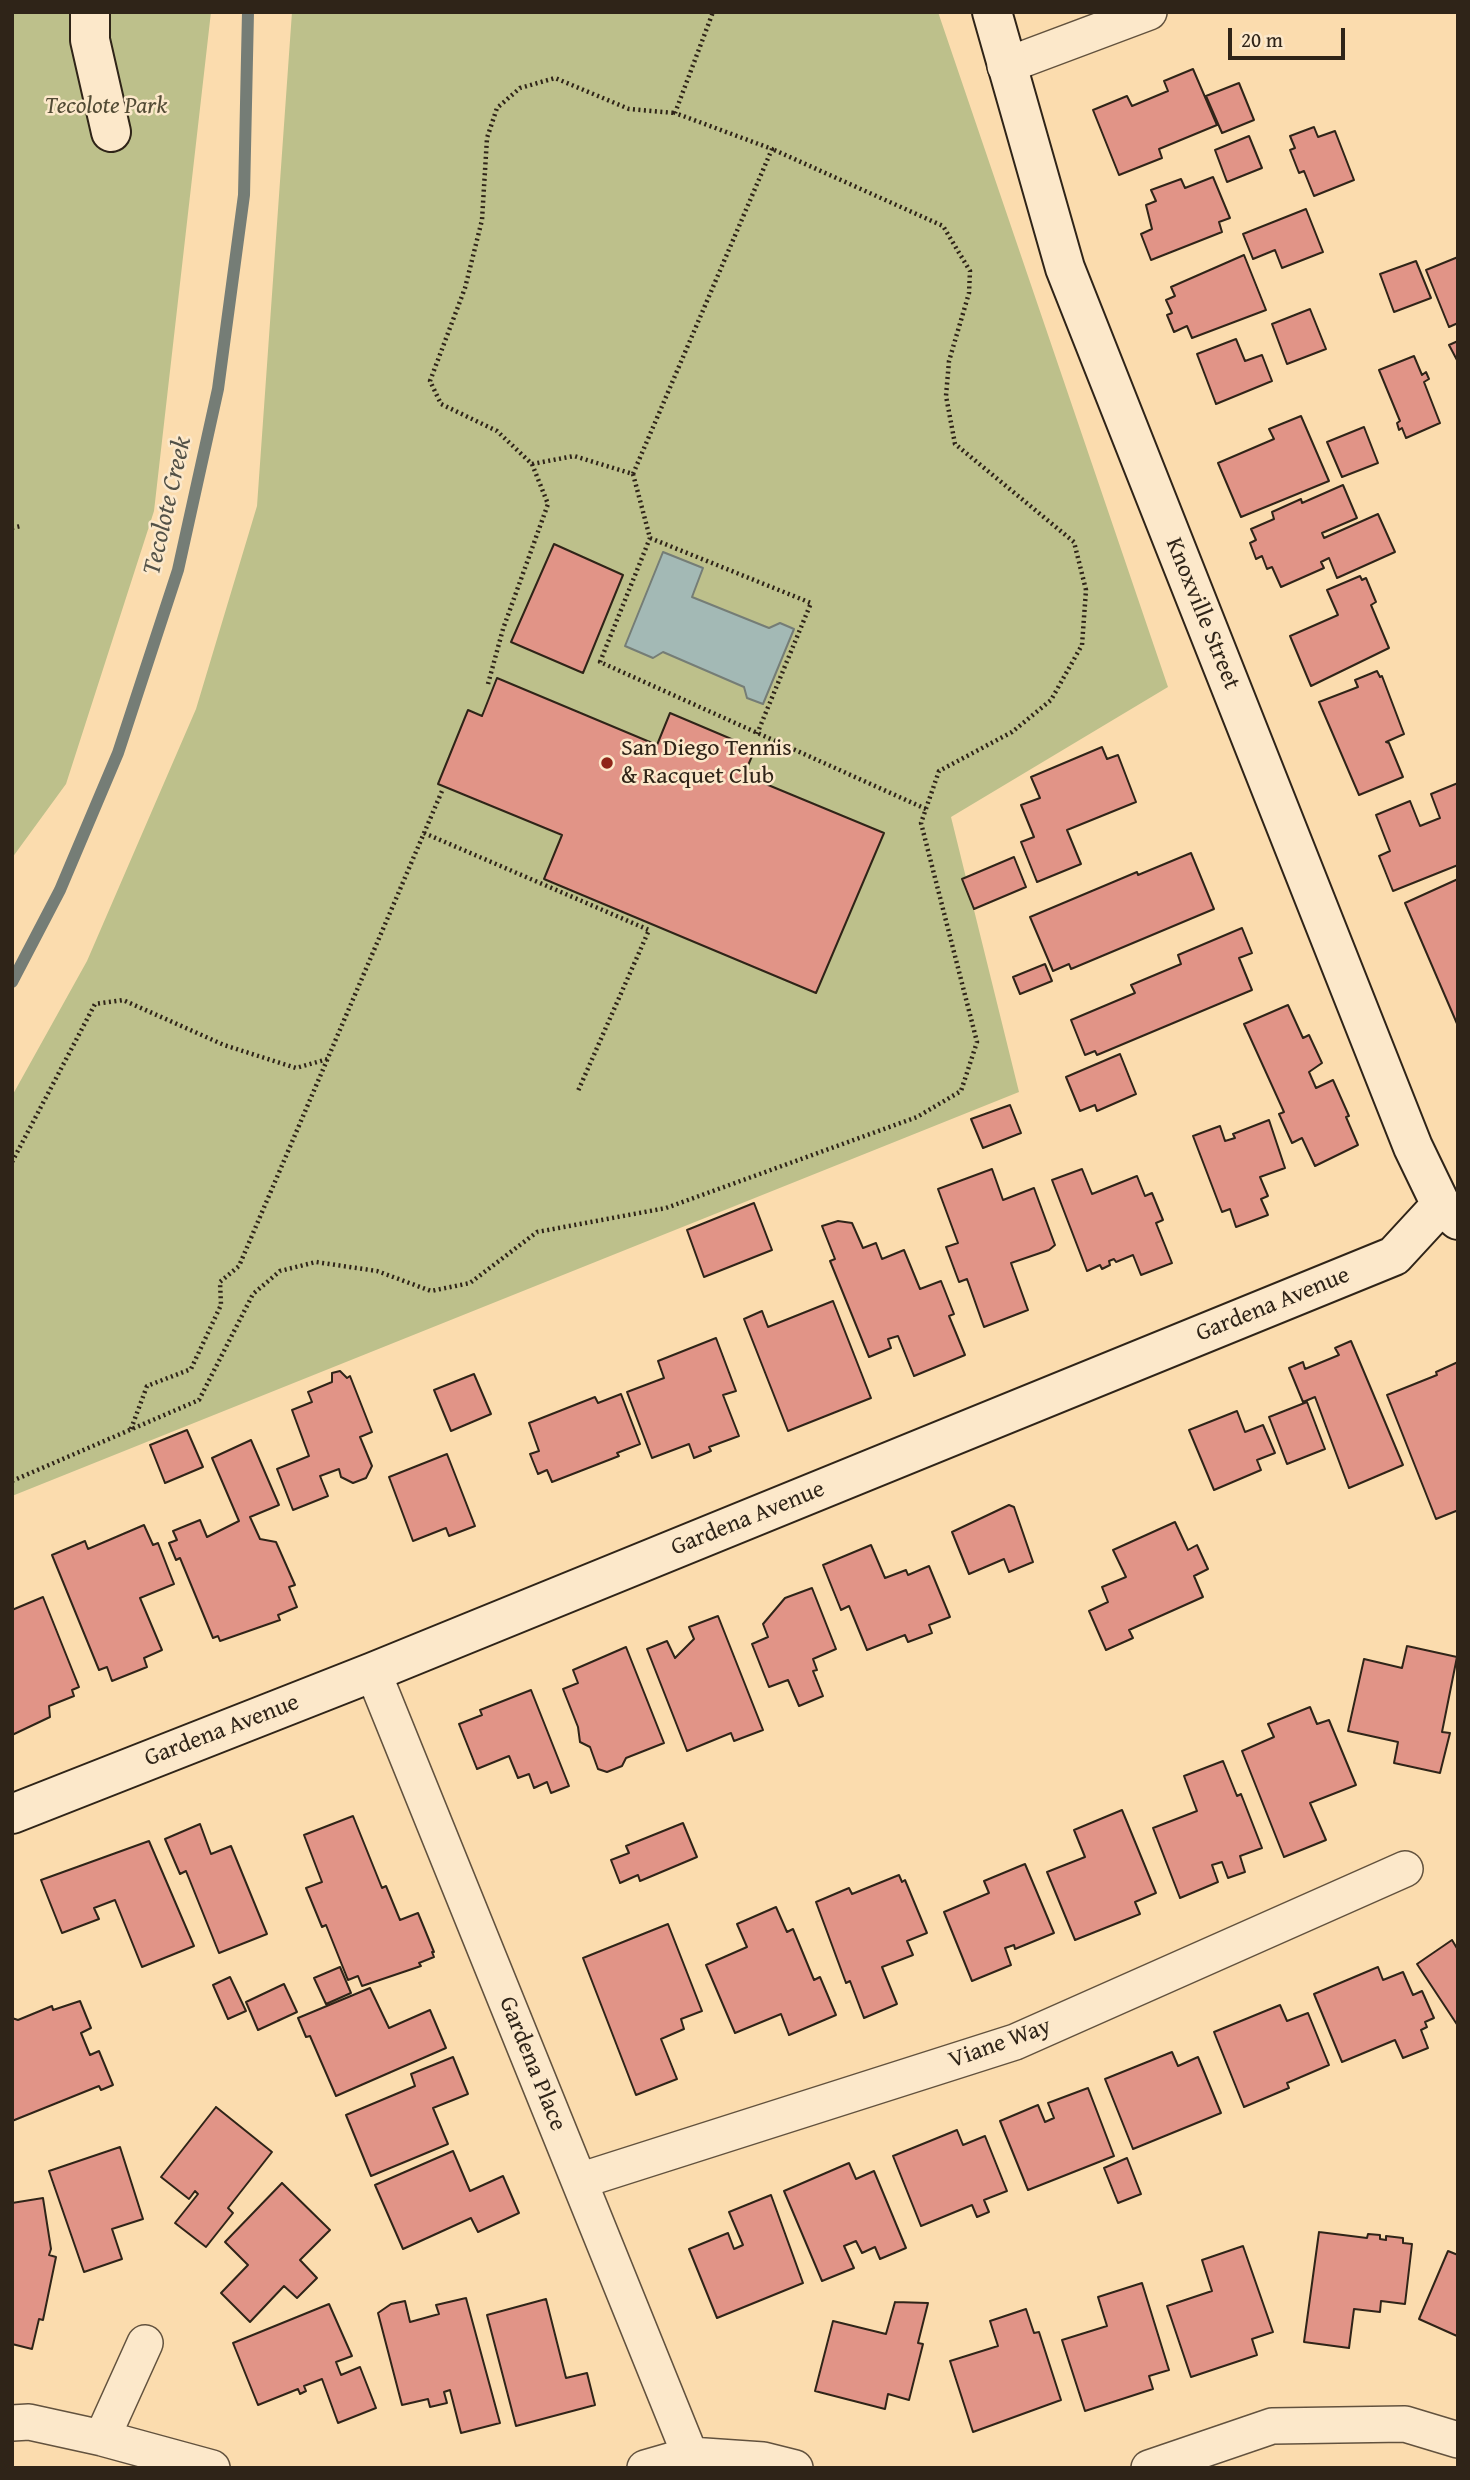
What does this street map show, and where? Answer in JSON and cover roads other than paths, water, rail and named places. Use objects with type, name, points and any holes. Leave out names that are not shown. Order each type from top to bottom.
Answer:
[{"type":"street","points":[[90,12],[90,40],[111,132]]},
{"type":"street","name":"Knoxville Street","points":[[992,12],[1005,66],[1065,268],[1408,1134],[1452,1203]]},
{"type":"street","points":[[1005,66],[1149,12]]},
{"type":"street","name":"Gardena Avenue","points":[[12,1814],[373,1672],[1394,1256],[1452,1203]]},
{"type":"street","name":"Gardena Place","points":[[373,1672],[690,2455]]},
{"type":"street","name":"Viane Way","points":[[579,2181],[1016,2042],[1405,1869]]},
{"type":"street","points":[[102,2438],[145,2343]]},
{"type":"street","points":[[12,2423],[29,2422],[102,2438],[212,2468]]},
{"type":"street","points":[[1149,2468],[1272,2426],[1405,2424],[1458,2440]]},
{"type":"street","points":[[645,2468],[690,2455],[763,2460],[795,2468]]},
{"type":"water","points":[[663,552],[703,568],[692,597],[769,628],[780,623],[794,629],[763,704],[747,698],[744,687],[663,652],[653,658],[625,646]]},
{"type":"waterway","name":"Tecolote Creek","points":[[12,982],[60,890],[118,753],[178,570],[218,389],[244,195],[248,12]]},
{"type":"place","name":"San Diego Tennis & Racquet Club","points":[[607,763]]},
{"type":"park label","name":"Tecolote Park","points":[[106,107]]}]
